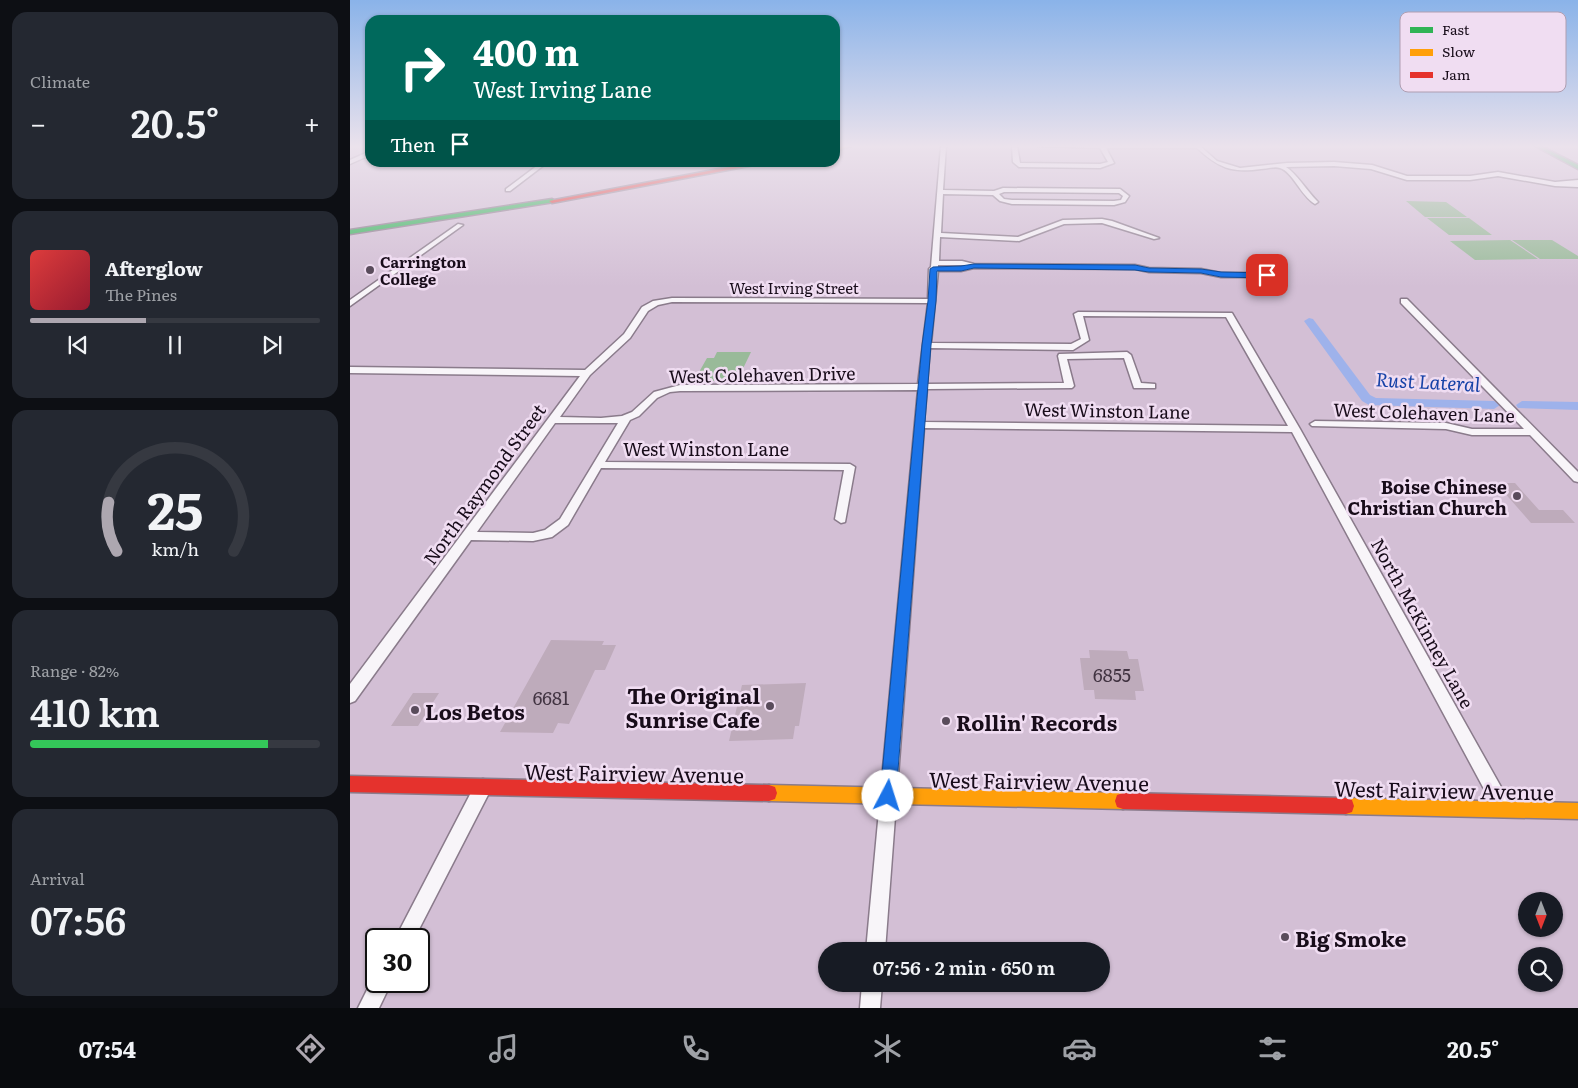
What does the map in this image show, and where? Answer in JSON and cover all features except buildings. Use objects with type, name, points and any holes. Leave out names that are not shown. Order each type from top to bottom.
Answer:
[{"type":"main road","points":[[350,224],[556,193]]},
{"type":"main road","points":[[350,232],[601,193]]},
{"type":"main road","name":"West Fairview Avenue","points":[[350,784],[1578,811]]},
{"type":"street","points":[[876,942],[940,193]]},
{"type":"street","points":[[995,193],[1002,200],[1012,202],[1114,203],[1123,201],[1126,196],[1122,193]]},
{"type":"street","points":[[1307,193],[1315,202]]},
{"type":"street","points":[[936,235],[986,236],[998,239],[1019,238],[1063,222],[1077,221],[1110,222],[1156,238]]},
{"type":"street","points":[[350,304],[460,225]]},
{"type":"street","points":[[934,266],[962,263],[974,266],[1135,267],[1149,270],[1201,271],[1221,275],[1267,275]]},
{"type":"street","name":"West Irving Street","points":[[656,303],[672,300],[932,301]]},
{"type":"street","points":[[1404,301],[1578,478]]},
{"type":"street","name":"North Raymond Street","points":[[350,696],[587,373],[627,336],[646,309],[656,303]]},
{"type":"street","name":"North McKinney Lane","points":[[926,345],[1073,347],[1085,340],[1078,314],[1229,315],[1295,429],[1504,809]]},
{"type":"street","points":[[923,386],[1068,386],[1062,356],[1127,356],[1137,386],[1152,386]]},
{"type":"street","points":[[350,370],[587,373]]},
{"type":"street","name":"West Colehaven Drive","points":[[626,418],[640,412],[654,396],[680,388],[914,388],[923,386]]},
{"type":"street","points":[[552,420],[626,418]]},
{"type":"street","points":[[467,536],[533,537],[548,534],[564,522],[626,418]]},
{"type":"street","name":"West Colehaven Lane","points":[[1315,424],[1446,426],[1472,432],[1532,432]]},
{"type":"street","name":"West Winston Lane","points":[[920,425],[1295,429]]},
{"type":"street","name":"West Winston Lane","points":[[598,465],[850,467],[841,519]]},
{"type":"street","points":[[410,928],[483,787]]},
{"type":"street","points":[[870,1008],[871,992]]},
{"type":"street","points":[[368,1008],[376,993]]},
{"type":"green space","points":[[1406,201],[1446,202],[1467,217],[1425,217]]},
{"type":"green space","points":[[1427,218],[1469,218],[1492,235],[1449,235]]},
{"type":"green space","points":[[1510,240],[1538,259],[1475,260],[1450,241]]},
{"type":"green space","points":[[1512,240],[1552,240],[1578,256],[1578,259],[1540,259]]},
{"type":"green space","points":[[717,352],[751,352],[737,381],[694,381],[707,358],[714,358]]},
{"type":"waterway","name":"Rust Lateral","points":[[1309,321],[1366,398],[1373,402],[1494,405]]},
{"type":"waterway","name":"Rust Lateral","points":[[1522,405],[1578,406]]},
{"type":"traffic: fast","points":[[350,232],[552,201]]},
{"type":"traffic: slow","points":[[769,793],[1123,801]]},
{"type":"traffic: slow","points":[[1346,806],[1578,811]]},
{"type":"traffic: jam","points":[[552,201],[596,193]]},
{"type":"traffic: jam","points":[[350,784],[769,793]]},
{"type":"traffic: jam","points":[[1123,801],[1346,806]]},
{"type":"place","name":"Carrington College","points":[[370,270]]},
{"type":"place","name":"Boise Chinese Christian Church","points":[[1517,496]]},
{"type":"place","name":"The Original Sunrise Cafe","points":[[770,706]]},
{"type":"place","name":"Los Betos","points":[[415,710]]},
{"type":"place","name":"Rollin' Records","points":[[946,721]]},
{"type":"place","name":"Big Smoke","points":[[1285,937]]},
{"type":"route","points":[[888,796],[926,345],[932,301],[933,269],[961,269],[974,266],[1135,267],[1149,270],[1201,271],[1221,275],[1267,275]]}]
